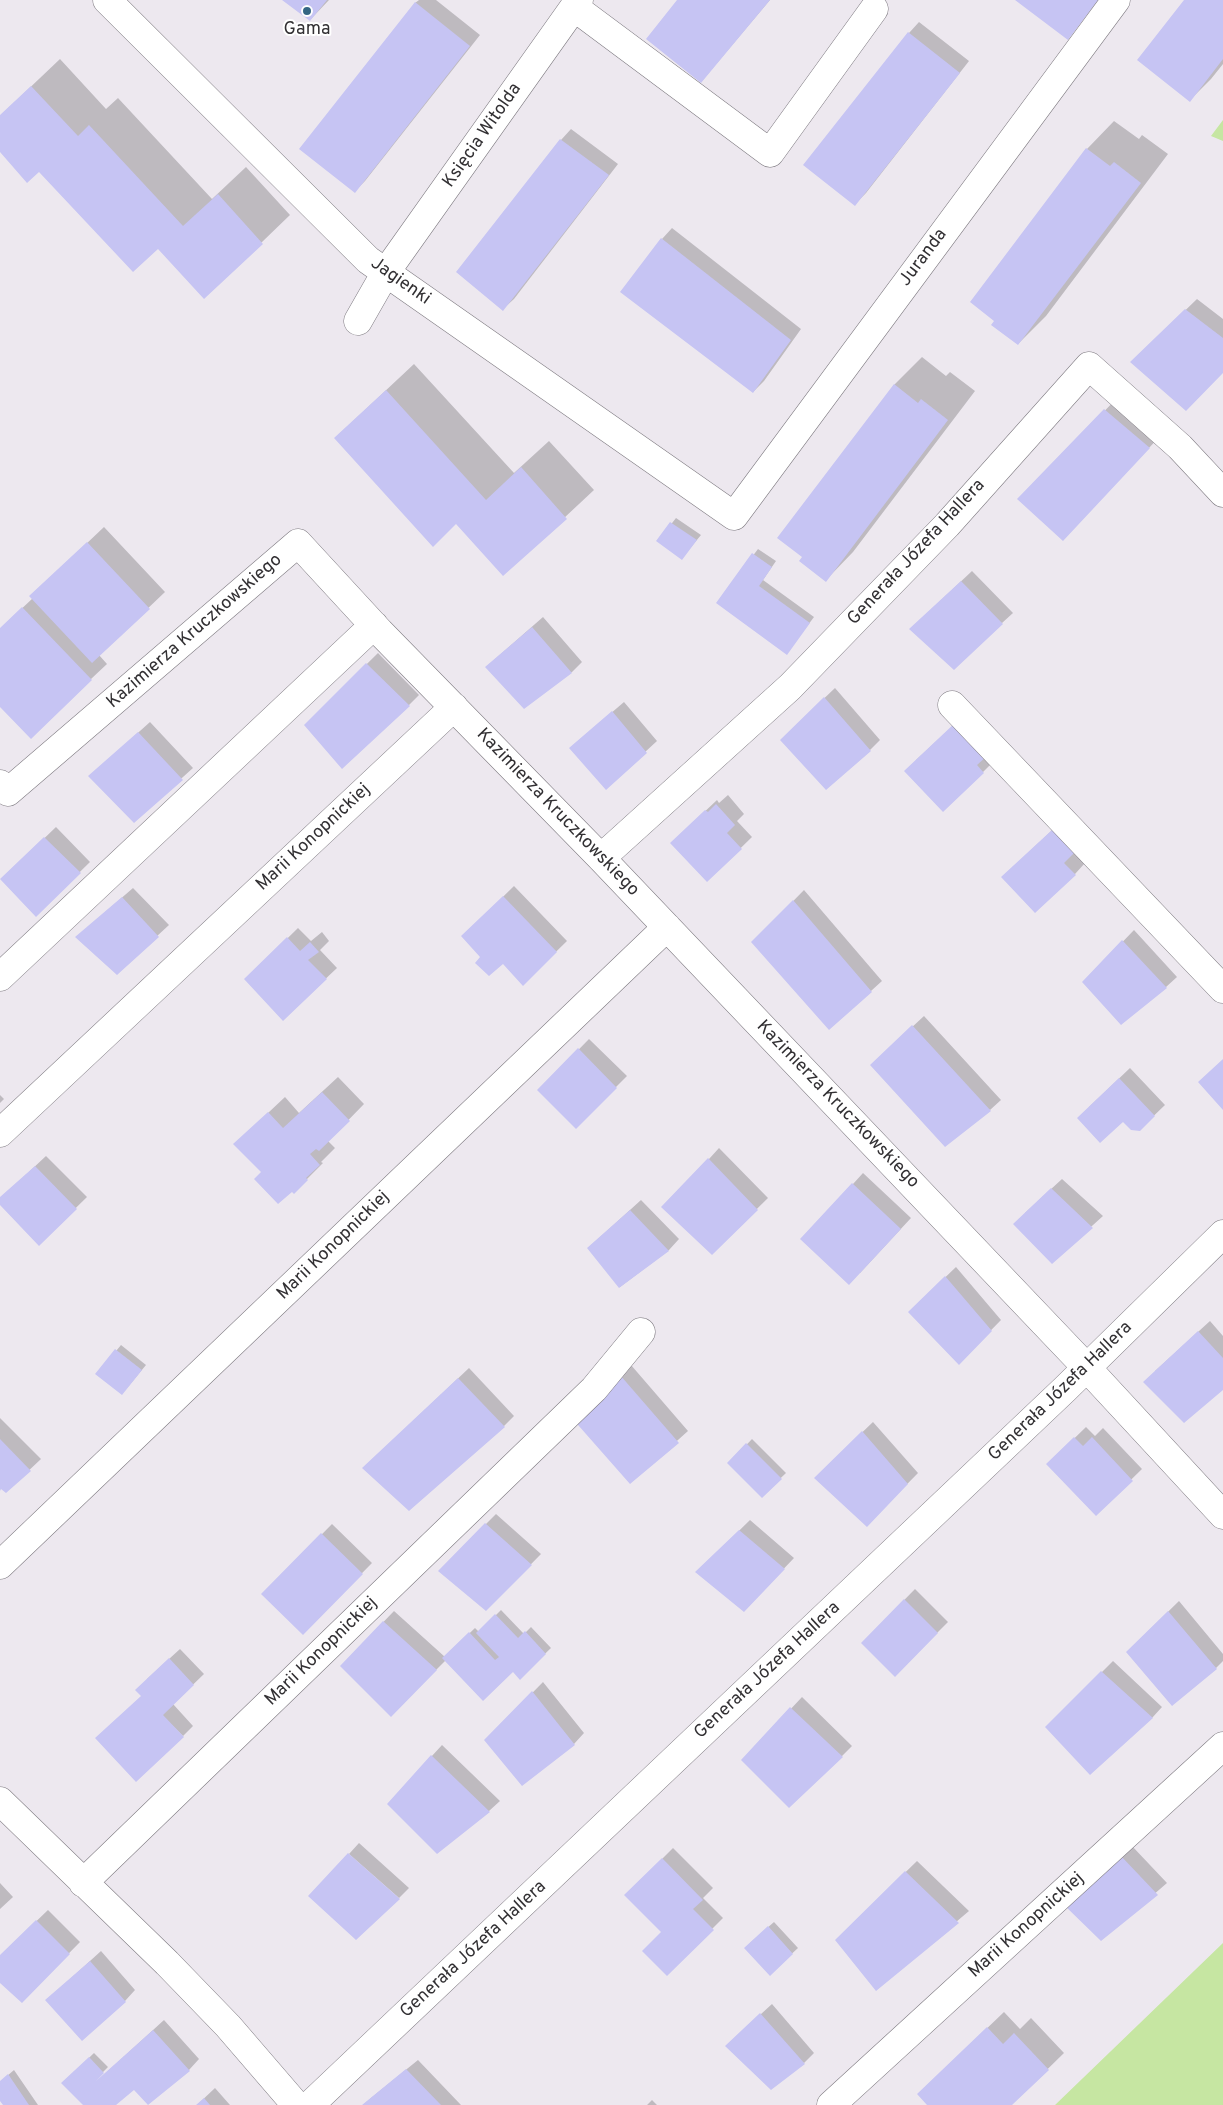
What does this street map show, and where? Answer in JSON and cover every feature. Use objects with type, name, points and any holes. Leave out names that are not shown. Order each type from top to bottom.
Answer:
[{"type":"street","name":"Jagienki","points":[[107,0],[368,260],[734,516]]},
{"type":"street","name":"Juranda","points":[[734,516],[1116,0]]},
{"type":"street","name":"Księcia Witolda","points":[[358,321],[386,272],[576,4]]},
{"type":"street","points":[[576,4],[770,153],[874,9]]},
{"type":"street","name":"Generała Józefa Hallera","points":[[601,858],[790,687],[947,525],[1088,366],[1180,447],[1223,493]]},
{"type":"street","name":"Kazimierza Kruczkowskiego","points":[[0,784],[8,792],[298,543],[668,927],[1087,1368],[1223,1515]]},
{"type":"street","points":[[0,977],[374,624]]},
{"type":"street","points":[[952,705],[1223,989]]},
{"type":"street","name":"Marii Konopnickiej","points":[[0,1133],[454,707]]},
{"type":"street","name":"Marii Konopnickiej","points":[[0,1565],[668,927]]},
{"type":"street","name":"Generała Józefa Hallera","points":[[310,2105],[1087,1368],[1223,1234]]},
{"type":"street","name":"Marii Konopnickiej","points":[[83,1883],[594,1388],[641,1332]]},
{"type":"street","name":"Marii Konopnickiej","points":[[831,2105],[1223,1746]]},
{"type":"street","points":[[0,1801],[228,2026],[296,2105]]},
{"type":"green space","points":[[1223,120],[1223,141],[1211,136]]},
{"type":"green space","points":[[1223,1943],[1223,2105],[1055,2105]]},
{"type":"building","name":"Gama","points":[[282,0],[327,0],[310,21]]},
{"type":"building","points":[[677,0],[770,0],[701,83],[646,39]]},
{"type":"building","points":[[1015,0],[1098,0],[1068,40]]},
{"type":"building","points":[[1184,0],[1223,0],[1223,59],[1190,102],[1137,60]]},
{"type":"building","points":[[415,2],[470,46],[355,193],[299,149]]},
{"type":"building","points":[[908,32],[960,73],[855,206],[803,165]]},
{"type":"building","points":[[31,86],[78,136],[89,125],[183,226],[218,194],[263,244],[204,299],[158,249],[133,272],[39,172],[27,183],[0,152],[0,115]]},
{"type":"building","points":[[560,139],[609,175],[503,311],[456,272]]},
{"type":"building","points":[[1086,148],[1110,166],[1114,162],[1141,183],[1018,345],[991,325],[994,321],[970,302]]},
{"type":"building","points":[[661,238],[791,340],[753,393],[620,292]]},
{"type":"building","points":[[1185,309],[1223,338],[1223,373],[1186,411],[1130,362]]},
{"type":"building","points":[[894,384],[918,403],[921,399],[948,420],[826,582],[799,561],[802,557],[777,538]]},
{"type":"building","points":[[386,390],[486,500],[521,467],[567,519],[503,576],[456,524],[433,547],[334,438]]},
{"type":"building","points":[[1104,409],[1150,448],[1063,541],[1017,499]]},
{"type":"building","points":[[670,522],[697,540],[682,560],[656,541]]},
{"type":"building","points":[[87,542],[150,609],[92,663],[29,596]]},
{"type":"building","points":[[752,553],[772,567],[759,586],[810,623],[787,655],[716,603]]},
{"type":"building","points":[[961,581],[1003,624],[954,670],[909,629]]},
{"type":"building","points":[[22,607],[92,680],[31,739],[0,707],[0,628]]},
{"type":"building","points":[[532,627],[572,673],[524,709],[485,667]]},
{"type":"building","points":[[366,663],[410,706],[342,769],[304,725]]},
{"type":"building","points":[[824,697],[871,751],[826,790],[780,740]]},
{"type":"building","points":[[612,711],[647,753],[606,790],[569,748]]},
{"type":"building","points":[[956,722],[988,755],[977,765],[984,773],[943,812],[904,771]]},
{"type":"building","points":[[138,732],[183,780],[134,823],[88,776]]},
{"type":"building","points":[[716,804],[735,825],[727,833],[742,849],[707,882],[670,843],[705,810],[708,812]]},
{"type":"building","points":[[1052,830],[1074,853],[1064,863],[1076,875],[1035,913],[1001,877]]},
{"type":"building","points":[[44,837],[81,873],[36,917],[0,879]]},
{"type":"building","points":[[503,896],[557,952],[523,986],[503,964],[489,976],[475,963],[480,957],[461,936]]},
{"type":"building","points":[[122,897],[159,937],[117,975],[75,937]]},
{"type":"building","points":[[793,900],[872,992],[829,1030],[751,942]]},
{"type":"building","points":[[287,937],[300,951],[310,942],[319,952],[308,960],[327,979],[283,1021],[244,979]]},
{"type":"building","points":[[1122,940],[1167,988],[1121,1025],[1082,982]]},
{"type":"building","points":[[912,1025],[991,1111],[945,1147],[870,1065]]},
{"type":"building","points":[[578,1048],[617,1088],[576,1129],[537,1090]]},
{"type":"building","points":[[1223,1059],[1223,1110],[1198,1082]]},
{"type":"building","points":[[1119,1078],[1155,1116],[1140,1131],[1131,1130],[1123,1122],[1100,1143],[1077,1118]]},
{"type":"building","points":[[322,1092],[350,1121],[319,1151],[316,1149],[310,1154],[320,1165],[306,1178],[308,1180],[294,1194],[292,1192],[278,1204],[254,1179],[261,1172],[233,1144],[268,1112],[283,1128]]},
{"type":"building","points":[[708,1158],[758,1210],[712,1255],[661,1207]]},
{"type":"building","points":[[35,1166],[77,1209],[39,1246],[0,1205],[0,1197]]},
{"type":"building","points":[[852,1183],[901,1229],[849,1285],[800,1239]]},
{"type":"building","points":[[1051,1188],[1093,1228],[1052,1264],[1013,1224]]},
{"type":"building","points":[[630,1210],[669,1251],[619,1288],[587,1248]]},
{"type":"building","points":[[945,1276],[992,1331],[959,1365],[908,1312]]},
{"type":"building","points":[[1198,1331],[1223,1358],[1223,1390],[1184,1423],[1143,1382]]},
{"type":"building","points":[[115,1349],[142,1370],[122,1395],[95,1374]]},
{"type":"building","points":[[620,1375],[679,1443],[630,1484],[571,1417]]},
{"type":"building","points":[[458,1378],[505,1427],[409,1511],[362,1468]]},
{"type":"building","points":[[862,1431],[908,1484],[867,1527],[814,1478]]},
{"type":"building","points":[[1074,1437],[1083,1446],[1092,1437],[1133,1481],[1096,1516],[1046,1464]]},
{"type":"building","points":[[0,1439],[31,1471],[6,1493],[1,1489],[0,1491]]},
{"type":"building","points":[[746,1443],[782,1479],[762,1498],[727,1463]]},
{"type":"building","points":[[485,1523],[532,1565],[486,1611],[438,1571]]},
{"type":"building","points":[[739,1530],[785,1569],[744,1612],[695,1572]]},
{"type":"building","points":[[321,1533],[363,1574],[303,1635],[261,1594]]},
{"type":"building","points":[[904,1599],[938,1633],[895,1677],[861,1643]]},
{"type":"building","points":[[1168,1611],[1217,1669],[1172,1706],[1126,1652]]},
{"type":"building","points":[[495,1614],[518,1638],[525,1631],[546,1654],[520,1680],[513,1672],[483,1701],[442,1658],[469,1632],[495,1660],[499,1657],[476,1633]]},
{"type":"building","points":[[383,1621],[437,1670],[391,1717],[340,1666]]},
{"type":"building","points":[[169,1658],[194,1685],[163,1715],[184,1737],[136,1782],[95,1738],[141,1696],[135,1690]]},
{"type":"building","points":[[1101,1671],[1153,1718],[1090,1775],[1045,1727]]},
{"type":"building","points":[[532,1691],[575,1745],[522,1786],[484,1740]]},
{"type":"building","points":[[790,1707],[843,1757],[789,1808],[741,1760]]},
{"type":"building","points":[[431,1755],[490,1812],[437,1854],[387,1804]]},
{"type":"building","points":[[348,1853],[400,1899],[356,1940],[308,1896]]},
{"type":"building","points":[[1121,1856],[1158,1895],[1101,1941],[1063,1904]]},
{"type":"building","points":[[662,1858],[703,1900],[693,1909],[714,1930],[667,1976],[642,1951],[661,1932],[624,1895]]},
{"type":"building","points":[[905,1871],[959,1923],[876,1991],[835,1940]]},
{"type":"building","points":[[36,1920],[70,1954],[22,2003],[0,1983],[0,1955]]},
{"type":"building","points":[[768,1926],[793,1954],[770,1976],[744,1948]]},
{"type":"building","points":[[90,1961],[126,2002],[82,2041],[45,2000]]},
{"type":"building","points":[[760,2013],[805,2064],[771,2090],[725,2046]]},
{"type":"building","points":[[987,2027],[1003,2044],[1014,2033],[1049,2070],[1012,2105],[927,2105],[917,2094]]},
{"type":"building","points":[[153,2030],[190,2071],[148,2105],[134,2090],[116,2105],[83,2105],[61,2083],[89,2057],[104,2073],[96,2081]]},
{"type":"building","points":[[406,2069],[441,2105],[362,2105]]},
{"type":"building","points":[[8,2074],[29,2105],[3,2105],[0,2101],[0,2081]]},
{"type":"building","points":[[204,2098],[210,2105],[196,2105]]},
{"type":"place","name":"Gama","points":[[307,11]]}]
